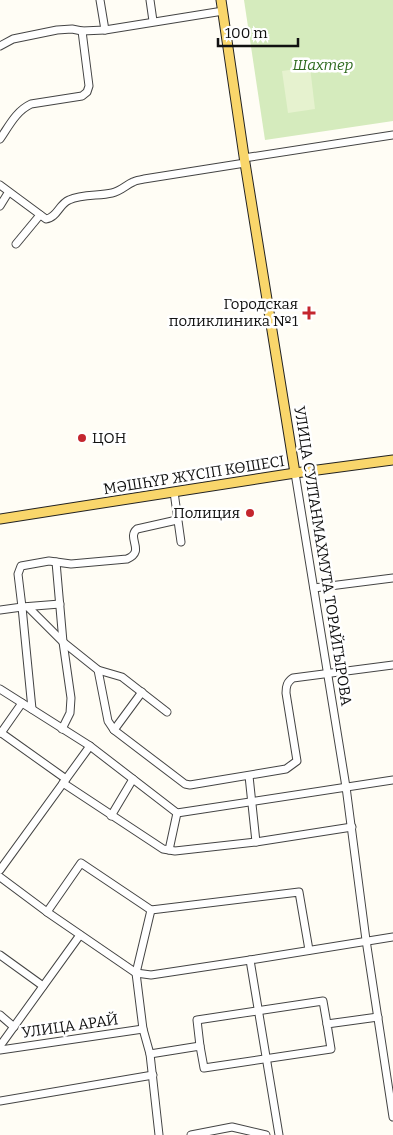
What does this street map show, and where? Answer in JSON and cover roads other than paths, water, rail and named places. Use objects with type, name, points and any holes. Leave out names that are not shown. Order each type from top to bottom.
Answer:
[{"type":"main road","name":"УЛИЦА СУЛТАНМАХМУТА ТОРАЙГЫРОВА","points":[[222,0],[244,160],[295,473]]},
{"type":"main road","name":"МӘШҺҮР ЖҮСІП КӨШЕСІ","points":[[0,519],[295,473],[393,460]]},
{"type":"street","points":[[100,0],[105,30]]},
{"type":"street","points":[[150,0],[153,21]]},
{"type":"street","points":[[0,46],[13,39],[57,30],[105,30],[223,11]]},
{"type":"street","points":[[0,139],[25,106],[82,96],[87,92],[89,86],[82,31]]},
{"type":"street","points":[[0,186],[46,219],[50,219],[65,202],[72,198],[113,193],[126,188],[132,182],[144,178],[393,135]]},
{"type":"street","points":[[0,206],[8,193]]},
{"type":"street","points":[[16,244],[40,215]]},
{"type":"street","name":"УЛИЦА СУЛТАНМАХМУТА ТОРАЙГЫРОВА","points":[[295,473],[346,787],[366,940],[393,1117]]},
{"type":"street","points":[[174,492],[181,542]]},
{"type":"street","points":[[32,709],[25,607],[18,569],[21,566],[56,562],[71,564],[127,559],[136,552],[133,536],[137,529],[177,520]]},
{"type":"street","points":[[56,562],[70,698],[70,713],[62,729]]},
{"type":"street","points":[[314,588],[393,578]]},
{"type":"street","points":[[0,610],[60,604]]},
{"type":"street","points":[[25,607],[63,642],[98,670],[122,677],[167,712]]},
{"type":"street","points":[[98,670],[108,721],[114,730],[185,784],[190,785],[286,769],[297,761],[286,693],[286,686],[293,678],[393,665]]},
{"type":"street","points":[[0,688],[90,746],[177,813],[393,780]]},
{"type":"street","points":[[114,730],[142,692]]},
{"type":"street","points":[[22,703],[1,732],[111,816],[163,849],[175,851],[256,842],[352,828]]},
{"type":"street","points":[[0,870],[90,746]]},
{"type":"street","points":[[248,776],[256,842]]},
{"type":"street","points":[[111,816],[133,779]]},
{"type":"street","points":[[169,850],[177,813]]},
{"type":"street","points":[[47,912],[81,863],[151,910],[299,892],[309,950]]},
{"type":"street","points":[[0,876],[47,912],[136,972],[151,975],[393,936]]},
{"type":"street","points":[[151,910],[136,972],[143,1029],[150,1054],[153,1075],[159,1135]]},
{"type":"street","points":[[0,1046],[80,935]]},
{"type":"street","points":[[0,955],[43,986]]},
{"type":"street","points":[[250,960],[279,1135]]},
{"type":"street","points":[[323,1001],[327,1024],[330,1050],[204,1068],[197,1020],[323,1001]]},
{"type":"street","points":[[0,1015],[14,1027]]},
{"type":"street","points":[[327,1024],[378,1016]]},
{"type":"street","name":"УЛИЦА АРАЙ","points":[[0,1050],[143,1029]]},
{"type":"street","points":[[150,1054],[200,1046]]},
{"type":"street","points":[[0,1101],[153,1075]]},
{"type":"street","points":[[191,1135],[232,1127],[266,1135]]},
{"type":"place","name":"Городская поликлиника №1","points":[[309,313]]},
{"type":"place","name":"ЦОН","points":[[82,438]]},
{"type":"place","name":"Полиция","points":[[250,513]]},
{"type":"park label","name":"Шахтер","points":[[323,65]]}]
